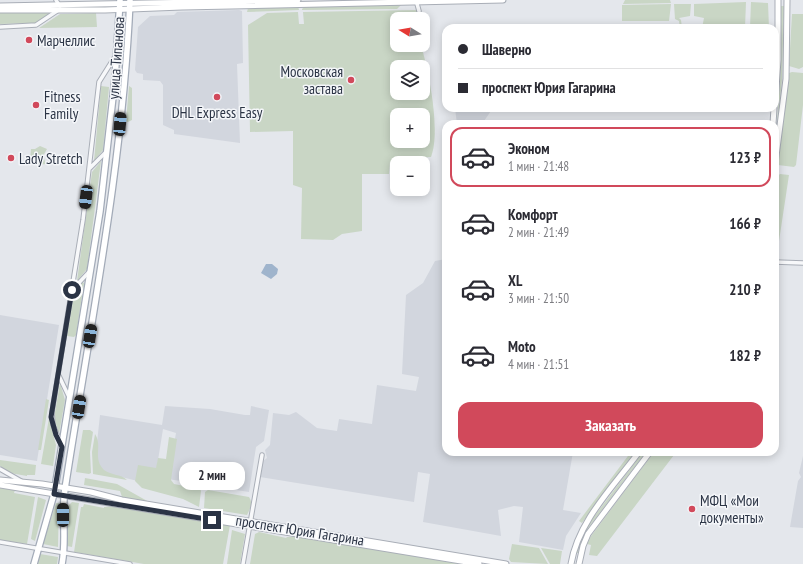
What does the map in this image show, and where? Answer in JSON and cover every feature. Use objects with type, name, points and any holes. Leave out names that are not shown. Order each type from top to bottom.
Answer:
[{"type":"main road","name":"улица Типанова","points":[[34,564],[37,548],[54,494],[91,270],[108,151],[120,2]]},
{"type":"main road","name":"улица Типанова","points":[[62,564],[64,495],[111,206],[122,110],[129,4]]},
{"type":"street","points":[[56,0],[60,7]]},
{"type":"street","points":[[0,6],[119,10],[129,4],[172,1],[298,0]]},
{"type":"street","points":[[0,10],[120,2],[129,4],[503,0]]},
{"type":"street","points":[[778,0],[778,24]]},
{"type":"street","points":[[779,133],[786,79],[787,0]]},
{"type":"street","points":[[416,1],[419,11]]},
{"type":"street","points":[[0,27],[36,25],[60,7]]},
{"type":"street","points":[[62,447],[52,420],[58,375],[90,168],[99,82],[116,54]]},
{"type":"street","points":[[90,168],[108,151]]},
{"type":"street","points":[[779,262],[803,263]]},
{"type":"street","points":[[72,290],[91,270]]},
{"type":"street","points":[[58,375],[70,399]]},
{"type":"street","points":[[243,564],[262,455]]},
{"type":"street","points":[[571,564],[576,543],[583,528],[636,456]]},
{"type":"street","points":[[579,564],[583,546],[588,534],[647,456]]},
{"type":"street","name":"проспект Юрия Гагарина","points":[[0,469],[23,482]]},
{"type":"street","name":"проспект Юрия Гагарина","points":[[0,480],[55,486],[249,524],[479,564]]},
{"type":"street","name":"проспект Юрия Гагарина","points":[[0,485],[506,564]]},
{"type":"street","points":[[0,542],[130,564]]},
{"type":"shaded area","points":[[242,11],[243,63],[237,64],[240,143],[174,134],[174,130],[163,125],[163,85],[160,81],[143,80],[143,74],[137,73],[135,70],[138,27],[150,16],[174,15],[177,12]]},
{"type":"shaded area","points":[[456,112],[490,112],[485,120],[456,120]]},
{"type":"shaded area","points":[[442,260],[442,456],[572,456],[563,510],[581,513],[566,536],[563,550],[519,542],[523,507],[514,506],[498,510],[501,536],[423,522],[430,474],[418,472],[414,502],[260,477],[263,461],[267,458],[265,450],[270,445],[273,413],[289,415],[296,412],[317,428],[337,431],[339,419],[372,424],[377,385],[416,391],[419,377],[402,374],[406,295],[423,283],[435,261]]},
{"type":"shaded area","points":[[0,315],[59,325],[37,461],[0,455]]},
{"type":"shaded area","points":[[165,406],[210,409],[245,415],[250,415],[251,406],[269,410],[264,441],[256,447],[249,492],[168,479],[176,433],[163,429],[154,485],[105,473],[95,461],[100,415],[162,425]]},
{"type":"shaded area","points":[[803,456],[803,528],[790,527],[798,481],[801,477],[799,473]]},
{"type":"green space","points":[[625,0],[670,0],[671,3],[623,4]]},
{"type":"green space","points":[[746,2],[745,24],[703,24],[704,18],[694,16],[694,4]]},
{"type":"green space","points":[[751,2],[768,3],[769,24],[750,24]]},
{"type":"green space","points":[[402,4],[397,9],[302,10],[305,6]]},
{"type":"green space","points":[[671,4],[669,21],[622,21],[622,5]]},
{"type":"green space","points":[[674,4],[691,4],[690,16],[679,18],[682,24],[679,24],[679,21],[675,19]]},
{"type":"green space","points":[[298,6],[299,10],[247,12],[248,8]]},
{"type":"green space","points":[[781,6],[784,6],[782,80],[779,108],[781,69]]},
{"type":"green space","points":[[417,10],[418,12],[390,12],[390,52],[423,52],[425,60],[390,60],[390,100],[430,100],[430,85],[433,101],[435,132],[434,146],[431,157],[390,156],[389,174],[362,174],[362,231],[342,234],[333,240],[301,239],[302,188],[293,185],[293,131],[250,132],[248,25],[267,13],[298,12],[299,24],[304,24],[303,12]]},
{"type":"green space","points":[[49,11],[51,13],[35,23],[0,24],[0,13]]},
{"type":"green space","points":[[96,13],[97,27],[39,28],[60,14]]},
{"type":"green space","points":[[792,14],[803,14],[803,67],[799,69],[789,66]]},
{"type":"green space","points":[[789,73],[803,73],[803,105],[796,165],[794,167],[779,165]]},
{"type":"green space","points":[[101,86],[109,87],[103,150],[94,161]]},
{"type":"green space","points":[[129,86],[132,88],[132,120],[128,122],[126,121]]},
{"type":"green space","points":[[40,146],[47,149],[43,156],[46,164],[38,165],[36,162],[30,160],[31,149],[35,149]]},
{"type":"green space","points":[[101,161],[87,269],[77,281],[92,172]]},
{"type":"green space","points":[[780,174],[789,175],[779,241]]},
{"type":"green space","points":[[82,282],[84,283],[76,335],[74,337],[67,336],[74,294]]},
{"type":"green space","points":[[60,383],[65,400],[59,434],[54,418]]},
{"type":"green space","points":[[46,399],[49,400],[41,450],[38,450]]},
{"type":"green space","points":[[49,418],[56,445],[53,466],[41,464]]},
{"type":"green space","points":[[83,430],[90,430],[93,432],[90,452],[91,473],[89,474],[76,472]]},
{"type":"green space","points":[[95,434],[98,443],[100,466],[106,472],[127,480],[93,474],[92,452]]},
{"type":"green space","points":[[169,437],[177,439],[171,480],[174,484],[200,489],[199,507],[183,499],[142,488],[135,481],[138,465],[156,468],[158,458],[166,459]]},
{"type":"green space","points":[[628,456],[632,456],[582,523],[579,521]]},
{"type":"green space","points":[[640,456],[643,456],[589,527],[582,539],[578,553],[576,553],[587,526]]},
{"type":"green space","points":[[651,456],[673,456],[597,556],[589,555],[591,545],[587,544],[591,536]]},
{"type":"green space","points":[[0,460],[36,465],[35,475],[27,476],[10,473],[0,466]]},
{"type":"green space","points":[[85,478],[117,484],[149,502],[122,497],[120,491],[84,485]]},
{"type":"green space","points":[[0,488],[15,490],[14,493],[35,497],[27,544],[0,540]]},
{"type":"green space","points":[[208,490],[249,497],[251,504],[247,515],[204,508],[205,492]]},
{"type":"green space","points":[[38,497],[46,500],[35,541],[31,539]]},
{"type":"green space","points":[[72,502],[79,503],[72,547],[67,546],[68,506]]},
{"type":"green space","points":[[56,503],[59,503],[58,547],[43,544]]},
{"type":"green space","points":[[84,504],[104,508],[116,506],[230,525],[223,564],[144,564],[74,552],[81,507],[83,507]]},
{"type":"green space","points":[[232,530],[245,534],[240,564],[227,564]]},
{"type":"green space","points":[[259,532],[286,538],[299,537],[464,564],[250,564],[255,534]]},
{"type":"green space","points":[[512,544],[539,548],[548,564],[511,562],[509,559]]},
{"type":"green space","points":[[541,548],[562,551],[560,564],[550,564]]},
{"type":"green space","points":[[40,554],[58,557],[57,564],[38,564]]},
{"type":"water","points":[[266,264],[272,264],[278,269],[277,274],[271,279],[261,273]]},
{"type":"place","name":"Марчеллис","points":[[29,40]]},
{"type":"place","name":"Московская застава","points":[[351,80]]},
{"type":"place","name":"DHL Express Easy","points":[[217,97]]},
{"type":"place","name":"Fitness Family","points":[[36,105]]},
{"type":"place","name":"Lady Stretch","points":[[11,158]]},
{"type":"place","name":"МФЦ «Мои документы»","points":[[692,509]]},
{"type":"route","points":[[72,290],[51,417],[56,435],[62,447],[54,494],[212,520]]}]
